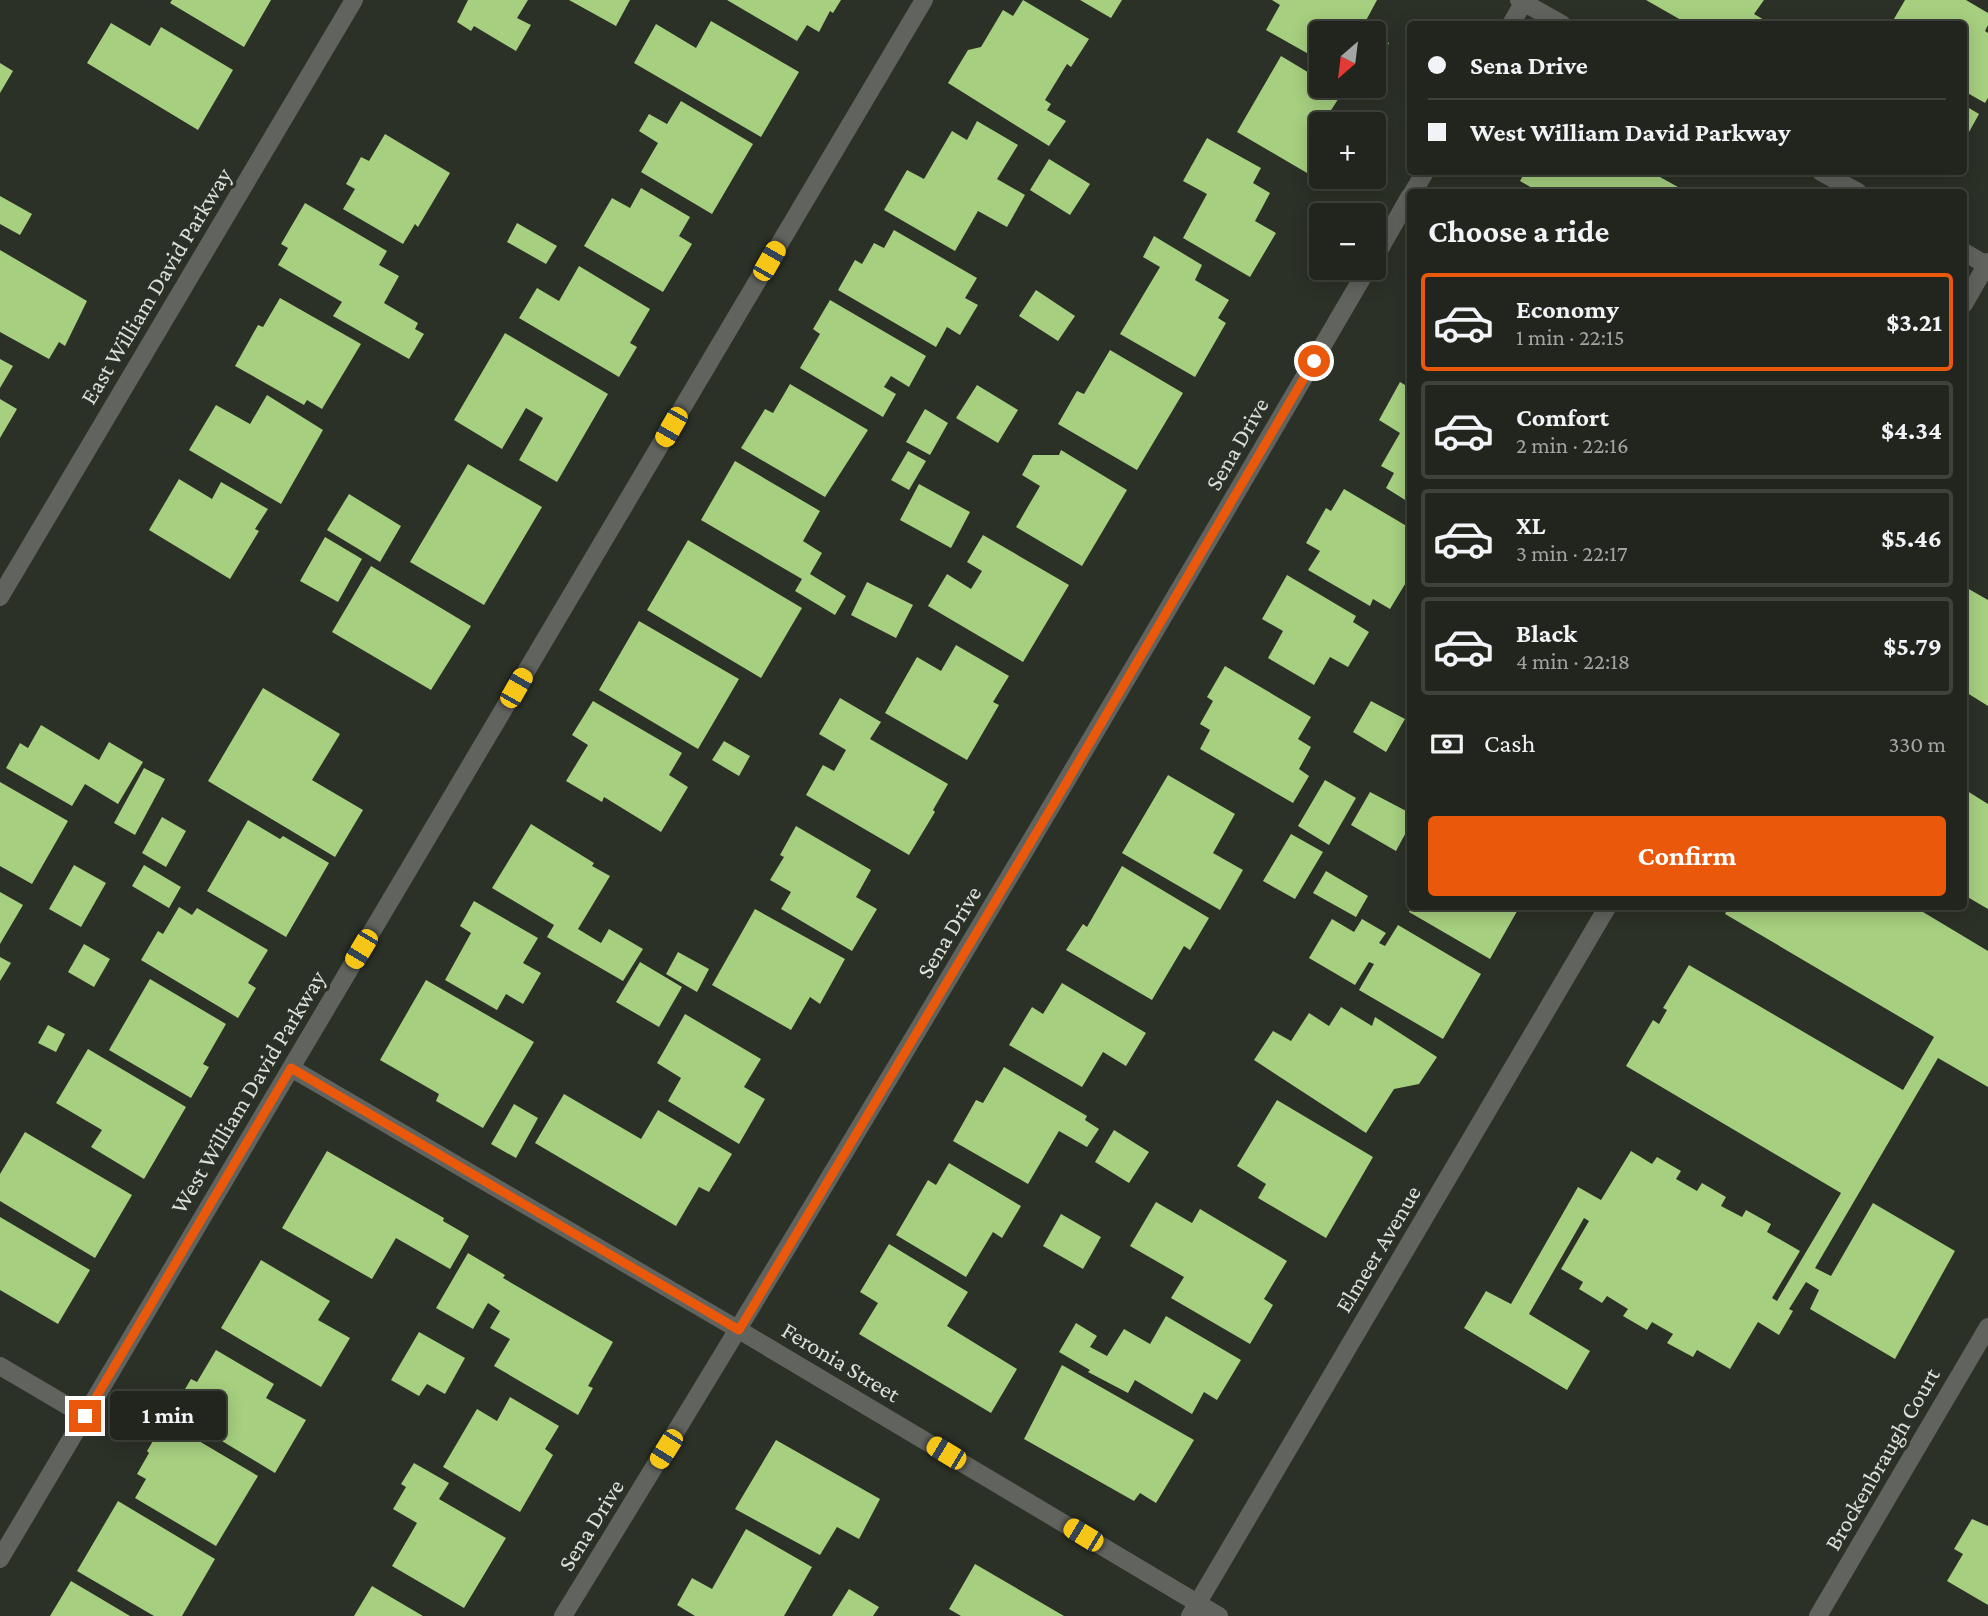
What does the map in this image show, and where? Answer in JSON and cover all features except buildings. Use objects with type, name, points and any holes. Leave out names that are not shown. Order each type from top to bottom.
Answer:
[{"type":"street","name":"East William David Parkway","points":[[0,597],[354,0]]},
{"type":"street","name":"West William David Parkway","points":[[0,1559],[924,0]]},
{"type":"street","points":[[1512,21],[1522,1],[1557,21]]},
{"type":"street","points":[[1827,175],[1852,189]]},
{"type":"street","points":[[1386,238],[1407,201]]},
{"type":"street","points":[[1967,254],[1987,264],[1967,299]]},
{"type":"street","name":"Sena Drive","points":[[563,1616],[739,1330],[1114,702],[1361,280]]},
{"type":"street","name":"Elmeer Avenue","points":[[1194,1610],[1606,910]]},
{"type":"street","name":"Feronia Street","points":[[291,1068],[739,1330],[1194,1610],[1219,1616]]},
{"type":"street","name":"Brockenbraugh Court","points":[[1818,1616],[1988,1327]]},
{"type":"street","points":[[0,1366],[85,1416]]},
{"type":"route","points":[[85,1416],[291,1068],[739,1330],[1065,785],[1314,361]]}]
